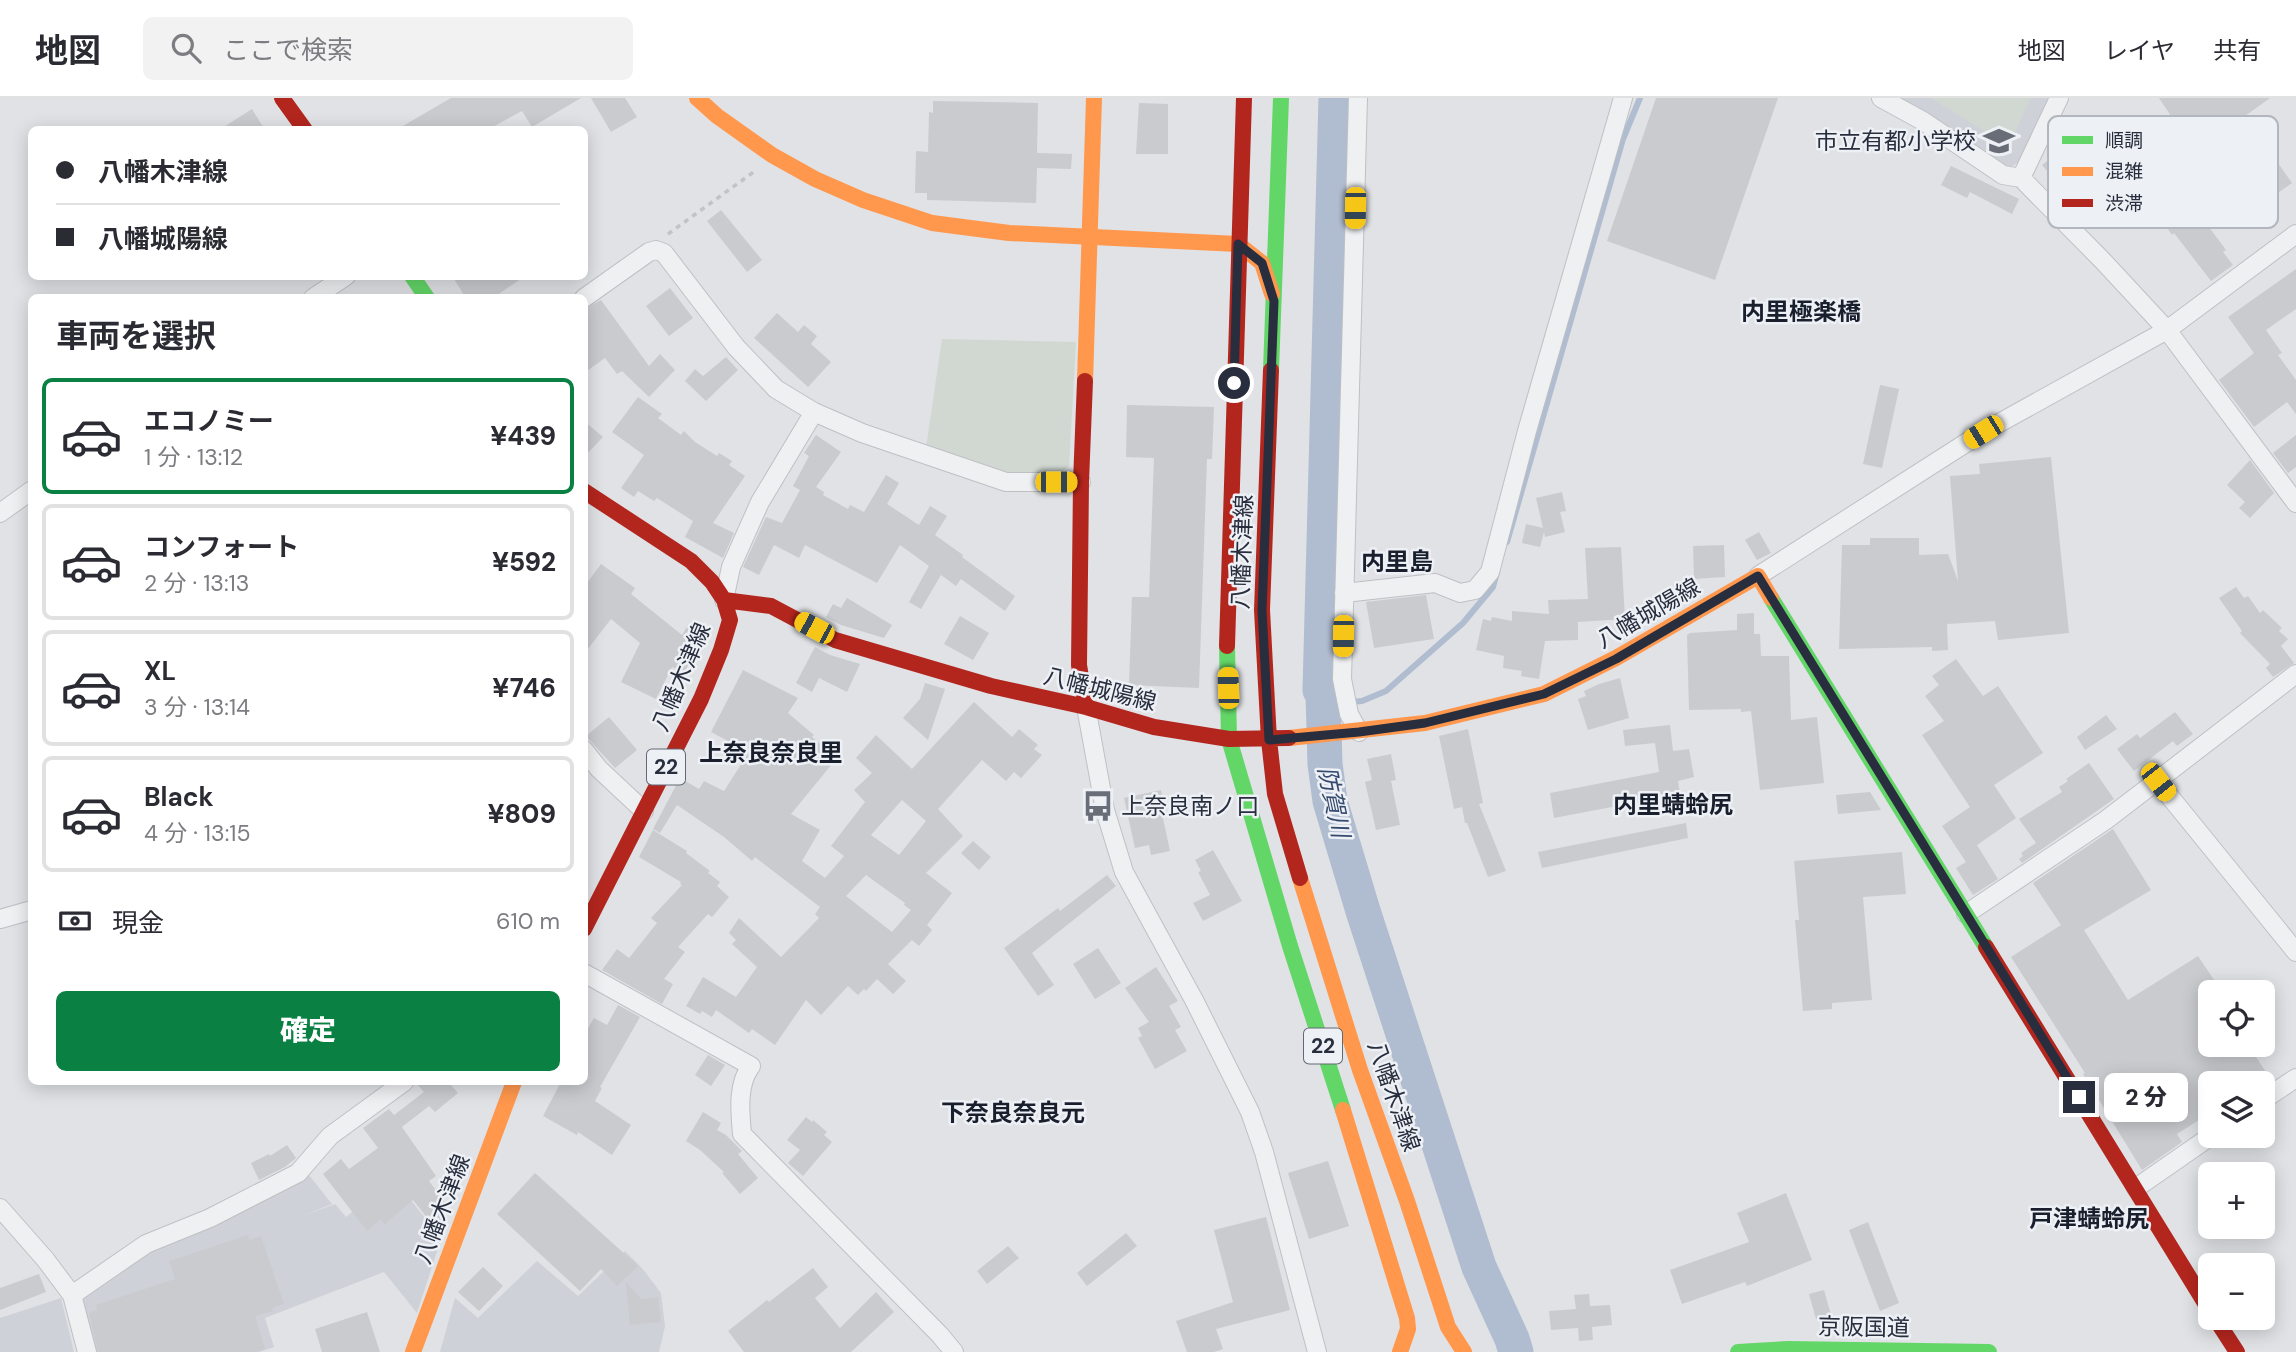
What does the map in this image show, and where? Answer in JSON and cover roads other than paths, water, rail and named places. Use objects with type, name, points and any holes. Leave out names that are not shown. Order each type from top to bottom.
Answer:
[{"type":"main road","points":[[282,98],[302,126]]},
{"type":"main road","points":[[697,98],[717,116],[772,155],[815,179],[863,200],[932,223],[1009,233],[1238,244],[1262,263],[1274,301]]},
{"type":"main road","points":[[1086,707],[1079,665],[1081,482],[1094,98]]},
{"type":"main road","name":"八幡木津線","points":[[1244,98],[1227,662],[1229,739],[1290,946],[1328,1059],[1407,1318],[1408,1329],[1400,1352]]},
{"type":"main road","name":"八幡木津線","points":[[1281,98],[1262,610],[1269,740],[1275,794],[1335,994],[1448,1327],[1464,1352]]},
{"type":"main road","name":"八幡木津線","points":[[588,494],[691,561],[712,582],[724,600],[730,620],[701,699],[588,921]]},
{"type":"main road","points":[[1758,576],[2198,1291]]},
{"type":"main road","name":"八幡城陽線","points":[[724,600],[771,606],[835,640],[991,686],[1086,707],[1154,727],[1229,739],[1269,740],[1425,723],[1544,694],[1616,659],[1758,576]]},
{"type":"main road","name":"八幡木津線","points":[[413,1352],[513,1085]]},
{"type":"main road","points":[[2222,1330],[2236,1352]]},
{"type":"main road","name":"京阪国道","points":[[1738,1352],[1788,1349],[1989,1352]]},
{"type":"street","points":[[1358,98],[1342,679],[1349,714],[1359,732]]},
{"type":"street","points":[[1344,593],[1435,583],[1460,593],[1475,590],[1490,572],[1527,430],[1623,98]]},
{"type":"street","points":[[1881,98],[1943,134],[2003,175],[2021,178],[2048,205]]},
{"type":"street","points":[[2050,116],[2059,98]]},
{"type":"street","points":[[2021,178],[2048,121]]},
{"type":"street","points":[[2070,228],[2167,330],[2296,503]]},
{"type":"street","points":[[1758,576],[1983,432],[2167,330],[2296,234]]},
{"type":"street","points":[[588,295],[649,251],[664,253],[736,347],[776,389],[814,412],[862,433],[1006,482],[1081,482]]},
{"type":"street","points":[[319,294],[340,280]]},
{"type":"street","points":[[724,600],[731,567],[760,502],[814,412]]},
{"type":"street","points":[[0,513],[28,493]]},
{"type":"street","points":[[1966,914],[2106,820],[2296,674]]},
{"type":"street","points":[[1086,707],[1105,810],[1124,872],[1199,1010],[1250,1112],[1264,1152],[1317,1352]]},
{"type":"street","points":[[588,755],[644,811]]},
{"type":"street","points":[[2158,782],[2296,952]]},
{"type":"street","points":[[0,919],[28,911]]},
{"type":"street","points":[[588,975],[751,1066],[746,1073],[739,1105],[742,1135],[954,1352]]},
{"type":"street","points":[[2275,1092],[2296,1078]]},
{"type":"street","points":[[72,1295],[146,1244],[210,1218],[298,1173],[330,1136],[400,1085]]},
{"type":"street","points":[[2136,1188],[2198,1145]]},
{"type":"street","points":[[0,1209],[46,1259],[72,1295],[87,1352]]},
{"type":"waterway","name":"防賀川","points":[[1336,98],[1320,690],[1323,694],[1325,764],[1330,801],[1479,1267],[1516,1352]]},
{"type":"waterway","points":[[1507,542],[1623,139],[1640,98]]},
{"type":"waterway","points":[[1322,705],[1362,701],[1386,691],[1463,623],[1493,587],[1497,572]]},
{"type":"place","name":"市立有都小学校","points":[[1999,141]]},
{"type":"place","name":"上奈良南ノ口","points":[[1098,806]]},
{"type":"district","name":"内里極楽橋","points":[[1801,311]]},
{"type":"district","name":"内里島","points":[[1397,561]]},
{"type":"district","name":"上奈良奈良里","points":[[771,752]]},
{"type":"district","name":"内里蜻蛉尻","points":[[1673,804]]},
{"type":"district","name":"下奈良奈良元","points":[[1013,1112]]},
{"type":"district","name":"戸津蜻蛉尻","points":[[2089,1218]]}]
